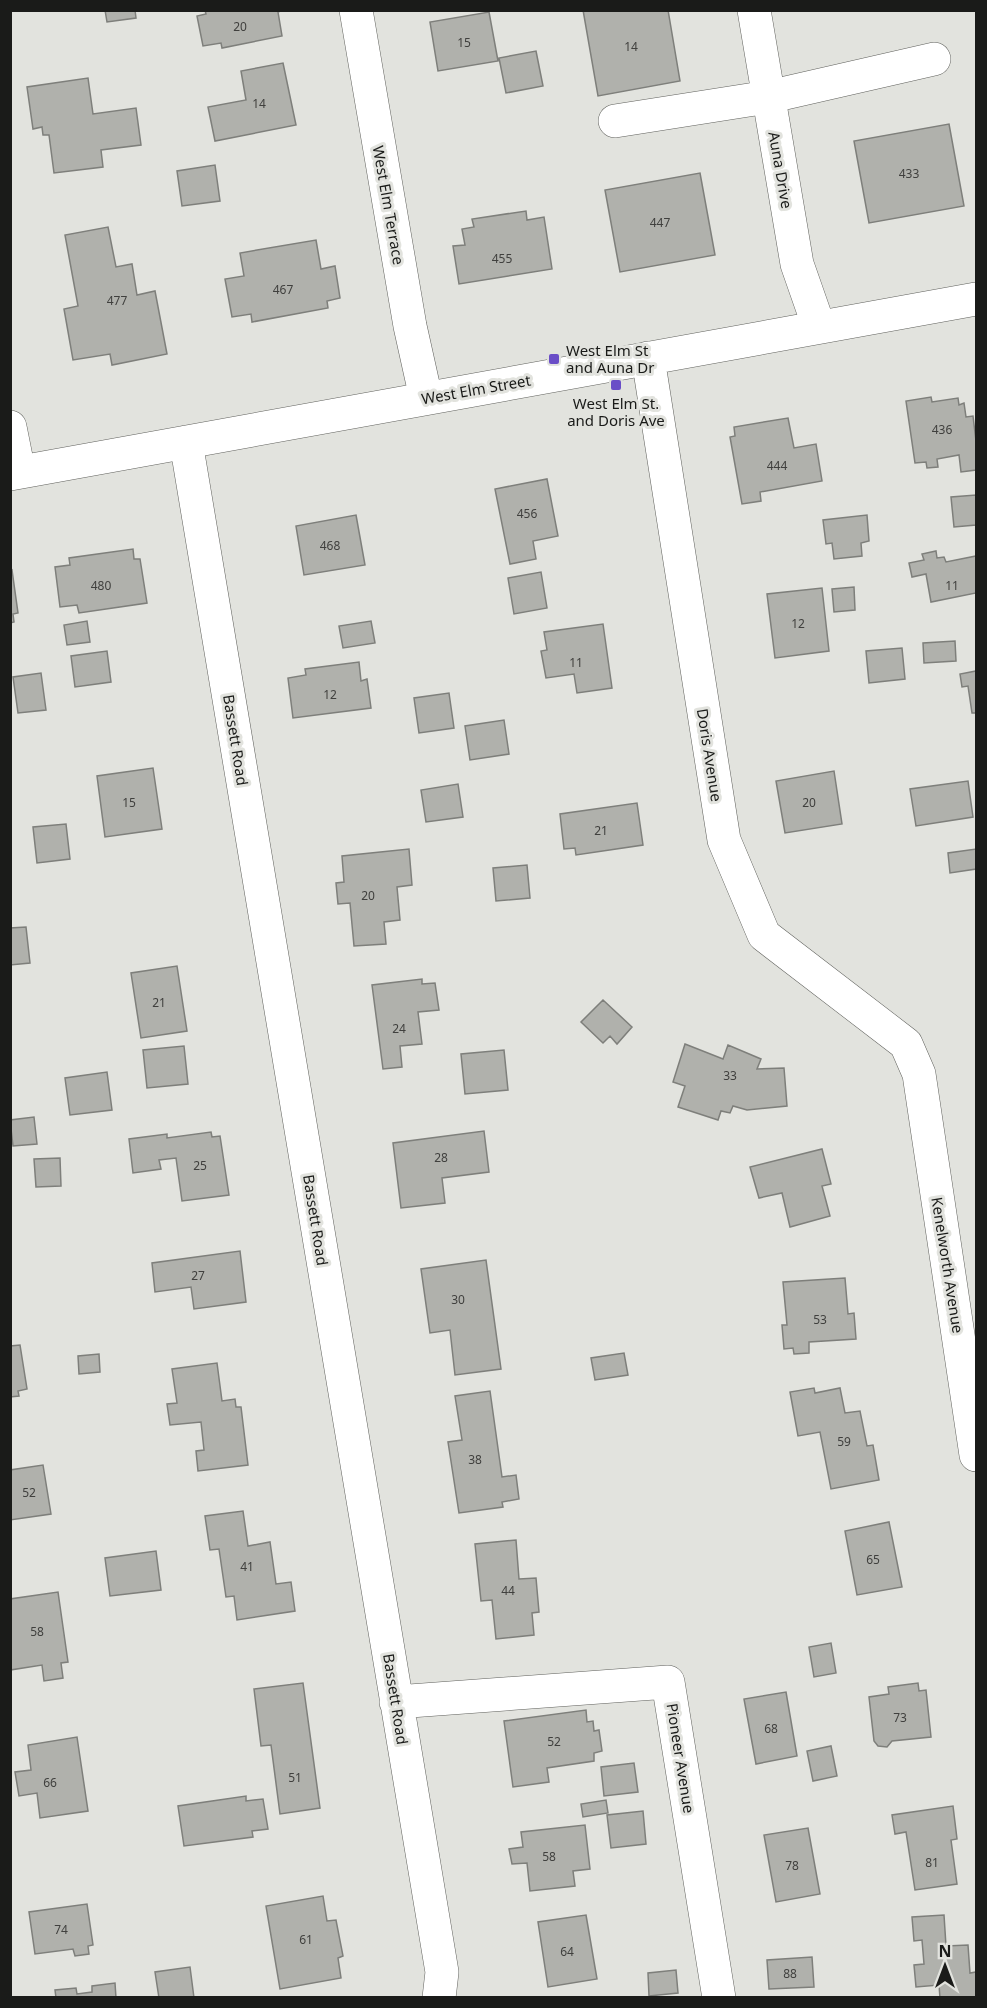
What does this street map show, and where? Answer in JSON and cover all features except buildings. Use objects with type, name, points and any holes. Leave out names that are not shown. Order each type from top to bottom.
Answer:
[{"type":"street","name":"West Elm Terrace","points":[[356,10],[410,326],[426,398]]},
{"type":"street","name":"Auna Drive","points":[[754,10],[797,264],[819,327]]},
{"type":"street","points":[[615,121],[768,97],[933,59]]},
{"type":"street","name":"West Elm Street","points":[[15,473],[976,299]]},
{"type":"street","name":"Doris Avenue","points":[[648,358],[724,840],[764,935],[906,1044],[919,1074]]},
{"type":"street","points":[[10,427],[15,473]]},
{"type":"street","name":"Bassett Road","points":[[186,442],[442,1972],[439,1998]]},
{"type":"street","name":"Kenelworth Avenue","points":[[919,1074],[976,1455]]},
{"type":"street","name":"Pioneer Avenue","points":[[396,1702],[668,1682],[719,1998]]},
{"type":"place","name":"West Elm St and Auna Dr","points":[[554,359]]},
{"type":"place","name":"West Elm St. and Doris Ave","points":[[616,385]]}]
